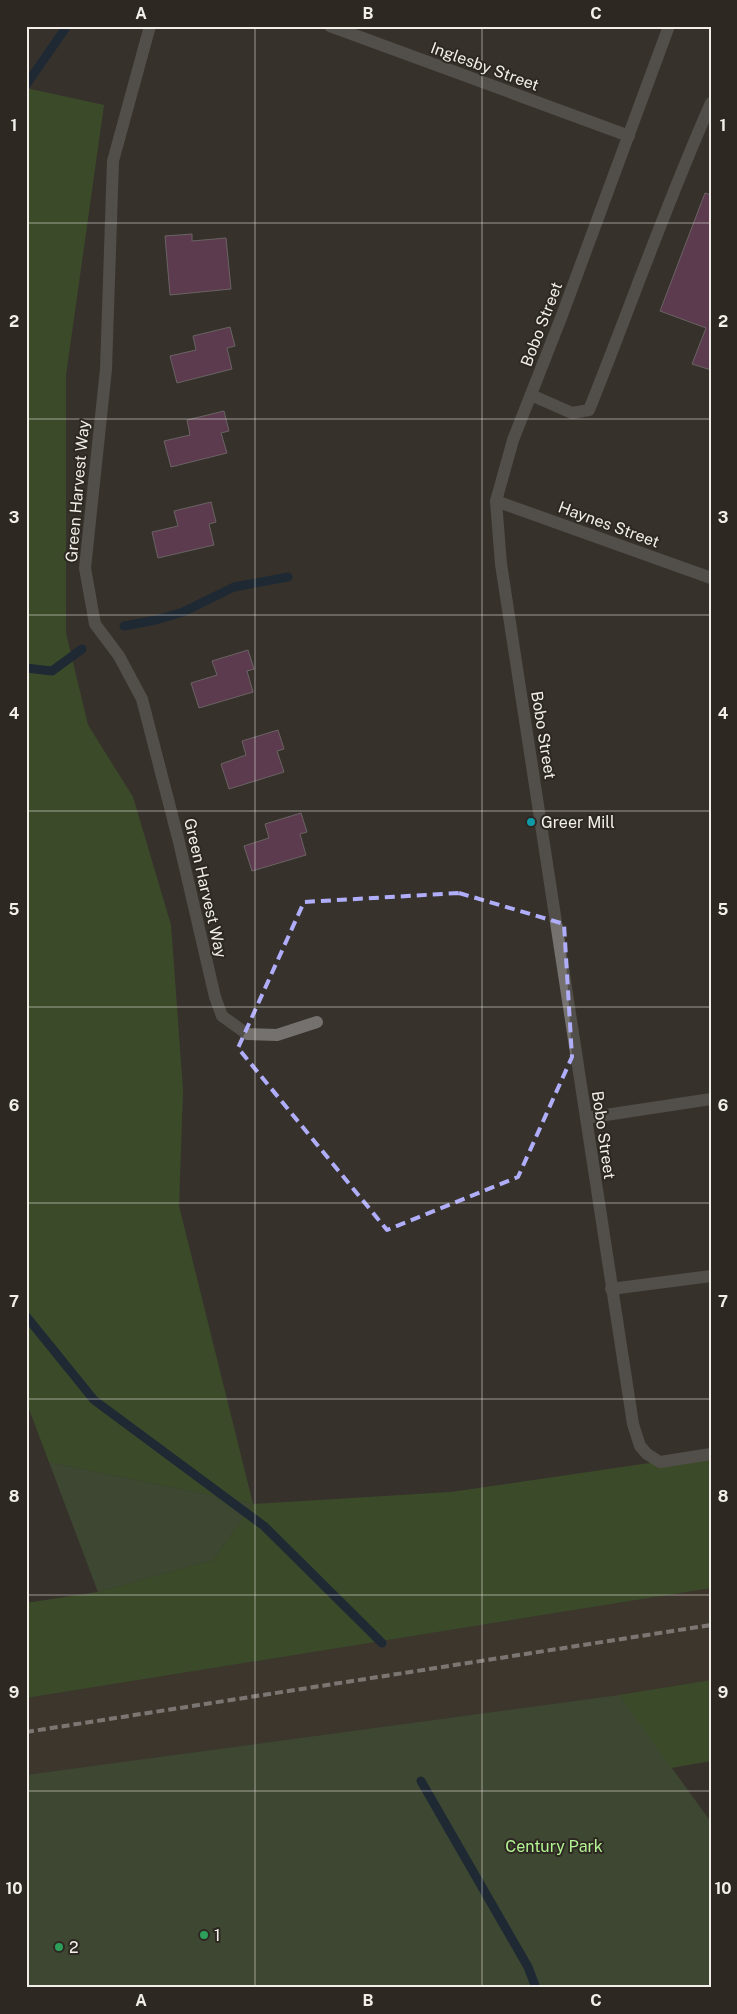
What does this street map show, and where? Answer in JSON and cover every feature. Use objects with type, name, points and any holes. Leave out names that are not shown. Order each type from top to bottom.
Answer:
[{"type":"street","name":"Green Harvest Way","points":[[150,26],[113,161],[106,369],[85,568],[95,624],[119,656],[142,699],[179,842],[215,997],[222,1016],[247,1034],[277,1035],[317,1022]]},
{"type":"street","name":"Inglesby Street","points":[[330,26],[629,136]]},
{"type":"street","name":"Bobo Street","points":[[669,26],[513,440],[496,501],[501,564],[633,1424],[640,1446],[647,1454],[660,1462],[711,1454]]},
{"type":"street","points":[[531,395],[572,413],[589,410],[632,304],[691,147],[711,103]]},
{"type":"street","name":"Haynes Street","points":[[496,501],[711,578]]},
{"type":"street","points":[[586,1118],[711,1099]]},
{"type":"street","points":[[612,1289],[711,1276]]},
{"type":"highlighted area","points":[[459,893],[564,924],[572,1057],[518,1177],[387,1230],[238,1048],[304,902]]},
{"type":"shaded area","points":[[711,1588],[711,1680],[619,1695],[26,1775],[26,1698]]},
{"type":"green space","points":[[26,88],[104,105],[66,375],[66,633],[88,725],[133,797],[171,925],[183,1090],[179,1206],[253,1504],[49,1462],[26,1401]]},
{"type":"green space","points":[[711,1454],[711,1588],[26,1698],[26,1603],[98,1592],[213,1560],[253,1504],[451,1492]]},
{"type":"green space","points":[[49,1462],[253,1504],[213,1560],[98,1592]]},
{"type":"green space","points":[[711,1680],[711,1761],[671,1768],[619,1695]]},
{"type":"green space","name":"Century Park","points":[[619,1695],[711,1822],[711,1988],[26,1988],[26,1775]]},
{"type":"building","points":[[705,193],[711,195],[711,370],[692,364],[706,328],[660,311]]},
{"type":"building","points":[[192,234],[192,241],[226,238],[231,289],[170,295],[165,236]]},
{"type":"building","points":[[230,327],[235,346],[227,348],[232,369],[177,383],[170,356],[196,350],[193,336]]},
{"type":"building","points":[[224,411],[229,431],[221,433],[227,453],[171,467],[164,441],[190,435],[187,420]]},
{"type":"building","points":[[211,502],[216,522],[209,524],[214,545],[158,558],[152,532],[178,526],[174,511]]},
{"type":"building","points":[[248,650],[254,669],[247,671],[253,692],[199,708],[191,683],[217,675],[212,661]]},
{"type":"building","points":[[278,730],[284,749],[277,751],[284,772],[229,789],[221,764],[246,755],[242,741]]},
{"type":"building","points":[[301,813],[307,832],[300,834],[306,855],[252,871],[244,846],[269,838],[265,824]]},
{"type":"waterway","points":[[26,85],[67,26]]},
{"type":"waterway","points":[[124,626],[156,620],[183,612],[234,587],[288,577]]},
{"type":"waterway","points":[[26,668],[52,671],[82,649]]},
{"type":"waterway","points":[[26,1316],[94,1400],[264,1526],[382,1643]]},
{"type":"waterway","points":[[421,1781],[528,1967],[536,1988]]},
{"type":"railway","points":[[26,1732],[711,1625]]},
{"type":"place","name":"Greer Mill","points":[[531,822]]},
{"type":"place","name":"1","points":[[204,1935]]},
{"type":"place","name":"2","points":[[59,1947]]}]
